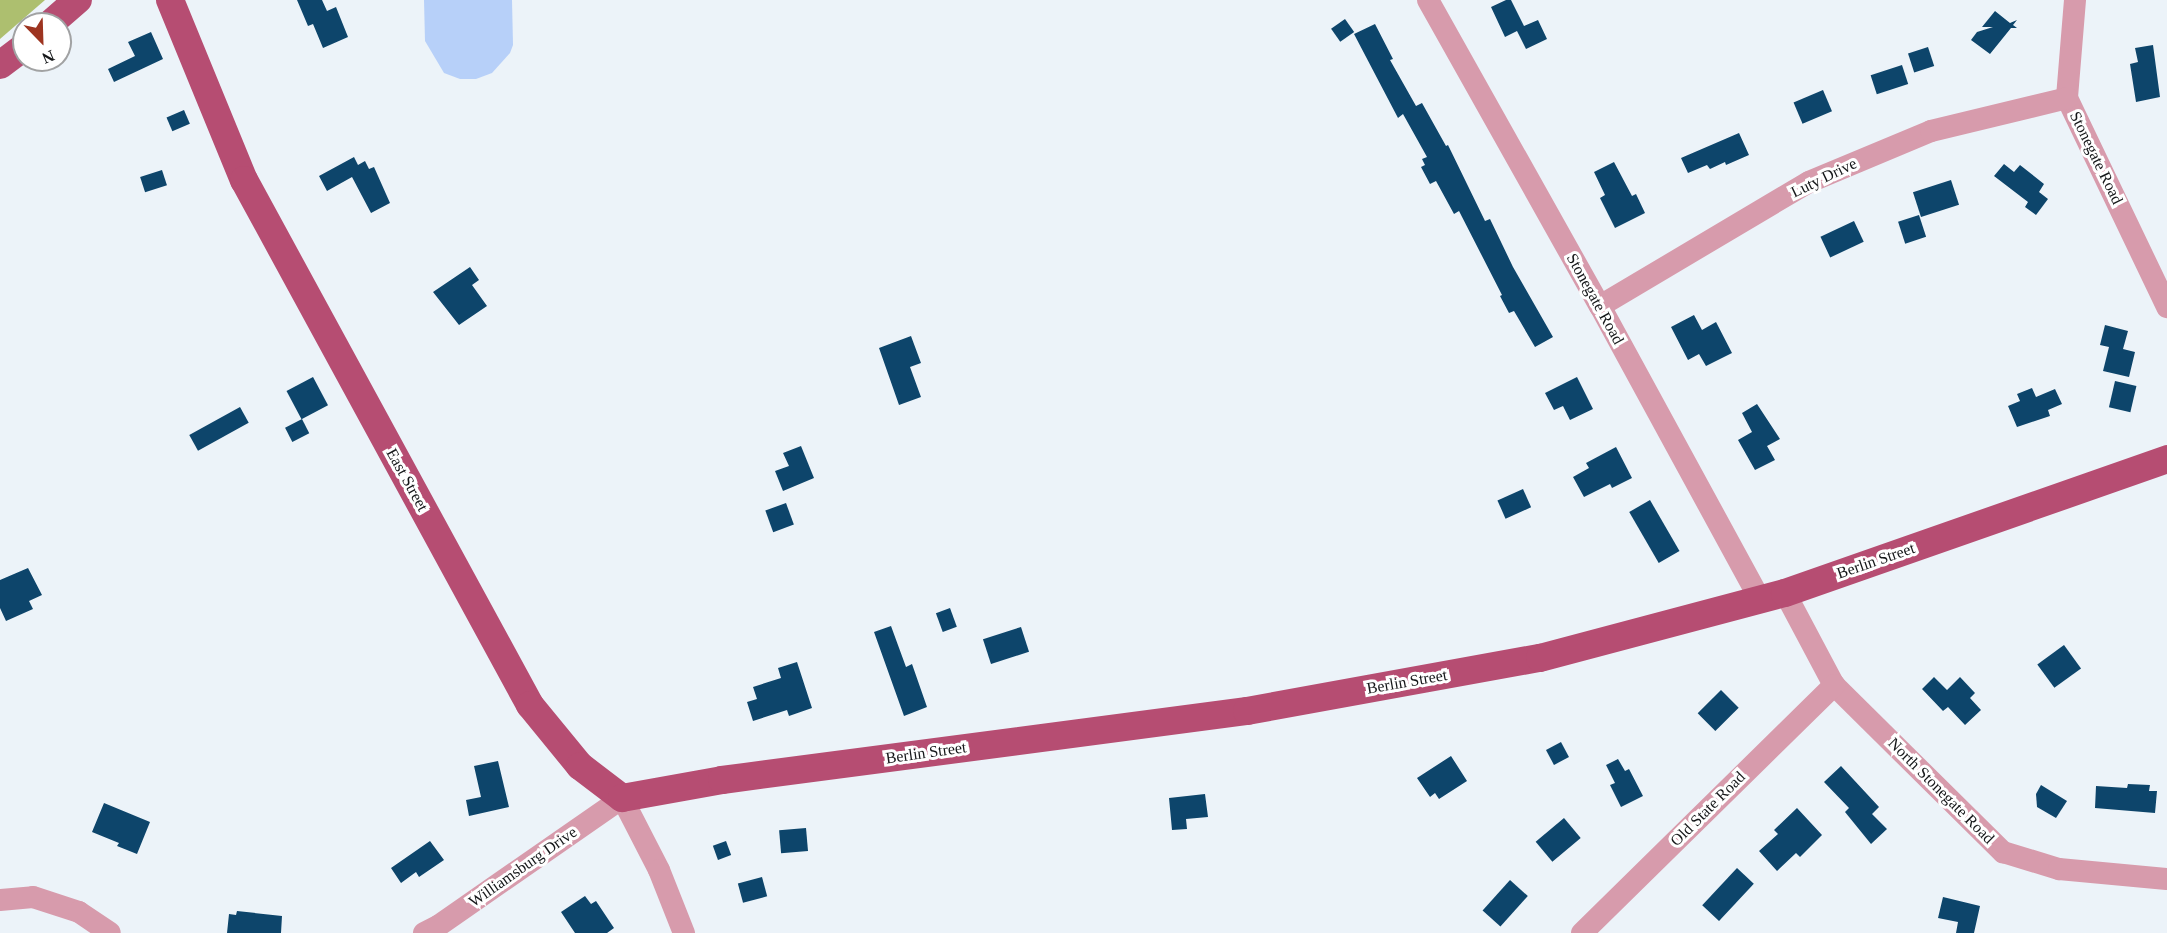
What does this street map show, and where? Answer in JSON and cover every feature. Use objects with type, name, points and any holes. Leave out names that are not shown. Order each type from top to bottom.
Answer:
[{"type":"main road","points":[[64,12],[78,0]]},
{"type":"main road","name":"East Street","points":[[170,0],[244,180],[530,705],[580,766],[622,798]]},
{"type":"main road","name":"Berlin Street","points":[[622,798],[722,780],[1247,711],[1540,658],[1772,596],[2167,459]]},
{"type":"street","name":"Stonegate Road","points":[[1428,0],[1600,306],[1772,596]]},
{"type":"street","name":"Stonegate Road","points":[[2076,0],[2067,98],[2167,307]]},
{"type":"street","name":"Luty Drive","points":[[1600,306],[1809,182],[1931,131],[2067,98]]},
{"type":"street","name":"North Stonegate Road","points":[[1772,596],[1834,685],[2003,852],[2059,868],[2167,879]]},
{"type":"street","name":"Old State Road","points":[[1582,933],[1834,685]]},
{"type":"street","name":"Williamsburg Drive","points":[[424,933],[438,927],[622,798]]},
{"type":"street","name":"East Street","points":[[622,798],[659,870],[684,933]]},
{"type":"street","points":[[0,900],[33,897],[79,912],[110,933]]},
{"type":"green space","points":[[0,0],[45,0],[31,12],[12,12],[12,29],[0,39]]},
{"type":"water","points":[[424,0],[512,0],[513,45],[510,53],[492,73],[476,79],[460,79],[444,73],[425,41]]},
{"type":"building","points":[[297,0],[322,0],[327,11],[336,7],[348,37],[323,48],[313,24],[308,26]]},
{"type":"building","points":[[1511,0],[1524,26],[1538,20],[1547,39],[1526,49],[1517,31],[1505,37],[1491,7]]},
{"type":"building","points":[[1995,11],[2010,23],[2017,20],[2013,25],[2017,28],[2011,28],[1990,54],[1971,40],[1977,32],[1993,27],[1982,27]]},
{"type":"building","points":[[1345,19],[1354,32],[1340,42],[1331,29]]},
{"type":"building","points":[[1375,24],[1393,59],[1390,60],[1416,106],[1422,103],[1446,146],[1448,145],[1485,221],[1490,219],[1513,267],[1553,337],[1535,347],[1514,311],[1509,313],[1459,211],[1454,214],[1436,181],[1430,184],[1421,167],[1425,165],[1422,159],[1427,157],[1403,114],[1398,118],[1354,34]]},
{"type":"building","points":[[151,32],[163,59],[114,82],[108,69],[135,56],[128,42]]},
{"type":"building","points":[[2153,45],[2160,97],[2136,102],[2130,64],[2138,62],[2135,48]]},
{"type":"building","points":[[1928,47],[1934,66],[1914,73],[1908,53]]},
{"type":"building","points":[[1902,65],[1908,84],[1877,94],[1871,75]]},
{"type":"building","points":[[1823,90],[1832,111],[1803,124],[1794,103]]},
{"type":"building","points":[[184,110],[190,124],[172,131],[167,117]]},
{"type":"building","points":[[1739,133],[1749,155],[1726,165],[1725,162],[1710,169],[1707,165],[1688,173],[1681,158]]},
{"type":"building","points":[[354,157],[358,165],[365,161],[369,169],[374,167],[390,203],[371,213],[352,177],[327,191],[319,176]]},
{"type":"building","points":[[1614,162],[1632,196],[1636,194],[1645,213],[1615,228],[1600,198],[1605,195],[1594,172]]},
{"type":"building","points":[[2004,164],[2014,172],[2020,165],[2044,184],[2039,192],[2048,199],[2036,215],[2025,207],[2028,202],[1994,176]]},
{"type":"building","points":[[162,170],[167,185],[145,192],[140,177]]},
{"type":"building","points":[[1951,180],[1959,205],[1921,217],[1913,192]]},
{"type":"building","points":[[1919,215],[1926,237],[1905,244],[1898,222]]},
{"type":"building","points":[[1854,221],[1864,242],[1830,257],[1820,237]]},
{"type":"building","points":[[470,267],[479,280],[472,285],[487,306],[459,325],[433,292]]},
{"type":"building","points":[[1694,315],[1702,330],[1716,322],[1732,353],[1706,366],[1699,354],[1688,360],[1671,327]]},
{"type":"building","points":[[2105,325],[2128,331],[2123,349],[2135,352],[2129,377],[2103,371],[2109,347],[2100,345]]},
{"type":"building","points":[[911,336],[921,363],[910,367],[921,397],[899,405],[879,348]]},
{"type":"building","points":[[313,377],[328,405],[302,419],[287,391]]},
{"type":"building","points":[[1577,377],[1593,409],[1570,420],[1563,406],[1554,410],[1545,393]]},
{"type":"building","points":[[2115,381],[2136,386],[2130,412],[2109,407]]},
{"type":"building","points":[[2032,388],[2036,397],[2055,389],[2062,404],[2048,410],[2050,416],[2017,427],[2008,406],[2020,401],[2017,394]]},
{"type":"building","points":[[1757,404],[1780,439],[1767,446],[1775,460],[1755,470],[1738,440],[1752,432],[1742,413]]},
{"type":"building","points":[[240,407],[249,423],[198,451],[189,435]]},
{"type":"building","points":[[302,419],[309,433],[292,442],[285,428]]},
{"type":"building","points":[[801,446],[814,478],[783,491],[775,471],[789,466],[783,453]]},
{"type":"building","points":[[1616,447],[1632,478],[1612,488],[1610,484],[1584,497],[1573,477],[1589,468],[1586,463]]},
{"type":"building","points":[[1523,489],[1531,507],[1506,519],[1497,500]]},
{"type":"building","points":[[1650,500],[1680,551],[1659,563],[1629,512]]},
{"type":"building","points":[[786,503],[794,525],[773,532],[765,511]]},
{"type":"building","points":[[28,568],[42,595],[29,601],[33,609],[6,621],[0,608],[0,580]]},
{"type":"building","points":[[950,608],[957,627],[943,632],[936,613]]},
{"type":"building","points":[[891,626],[906,667],[912,664],[927,707],[904,716],[874,632]]},
{"type":"building","points":[[1021,627],[1029,652],[991,664],[983,639]]},
{"type":"building","points":[[2064,645],[2081,668],[2054,688],[2037,664]]},
{"type":"building","points":[[797,662],[812,708],[789,716],[787,710],[753,721],[747,702],[757,699],[753,687],[781,678],[778,668]]},
{"type":"building","points":[[1934,677],[1947,690],[1960,677],[1975,693],[1970,698],[1981,710],[1965,725],[1948,707],[1943,711],[1922,689]]},
{"type":"building","points":[[1721,690],[1739,708],[1715,731],[1698,713]]},
{"type":"building","points":[[1561,742],[1569,757],[1554,765],[1546,750]]},
{"type":"building","points":[[1451,756],[1467,781],[1439,799],[1435,793],[1430,797],[1417,778]]},
{"type":"building","points":[[1618,759],[1625,771],[1629,769],[1643,796],[1621,807],[1610,785],[1615,783],[1606,765]]},
{"type":"building","points":[[498,761],[509,807],[469,816],[466,800],[481,797],[474,766]]},
{"type":"building","points":[[1841,766],[1879,807],[1872,814],[1887,829],[1871,844],[1845,812],[1849,808],[1824,782]]},
{"type":"building","points":[[2128,784],[2150,785],[2149,791],[2157,791],[2155,813],[2095,808],[2096,786],[2127,788]]},
{"type":"building","points":[[2041,785],[2067,801],[2056,818],[2037,807],[2036,794]]},
{"type":"building","points":[[1205,794],[1208,817],[1186,819],[1187,829],[1172,830],[1169,798]]},
{"type":"building","points":[[104,803],[150,822],[137,854],[117,846],[119,843],[92,832]]},
{"type":"building","points":[[1797,808],[1822,835],[1800,857],[1796,853],[1777,871],[1759,851],[1778,834],[1774,830]]},
{"type":"building","points":[[1564,818],[1581,838],[1552,862],[1536,842]]},
{"type":"building","points":[[806,828],[808,851],[781,853],[779,830]]},
{"type":"building","points":[[430,841],[444,860],[419,877],[416,872],[401,883],[391,868]]},
{"type":"building","points":[[726,841],[731,855],[718,860],[713,846]]},
{"type":"building","points":[[1737,868],[1754,884],[1719,921],[1702,905]]},
{"type":"building","points":[[762,877],[767,896],[743,903],[738,883]]},
{"type":"building","points":[[1510,880],[1528,896],[1500,927],[1483,910]]},
{"type":"building","points":[[585,896],[591,904],[596,901],[614,928],[607,933],[575,933],[561,912]]},
{"type":"building","points":[[1943,897],[1980,906],[1974,933],[1956,933],[1958,922],[1938,918]]},
{"type":"building","points":[[237,911],[282,916],[281,933],[227,933],[229,914],[236,915]]}]
